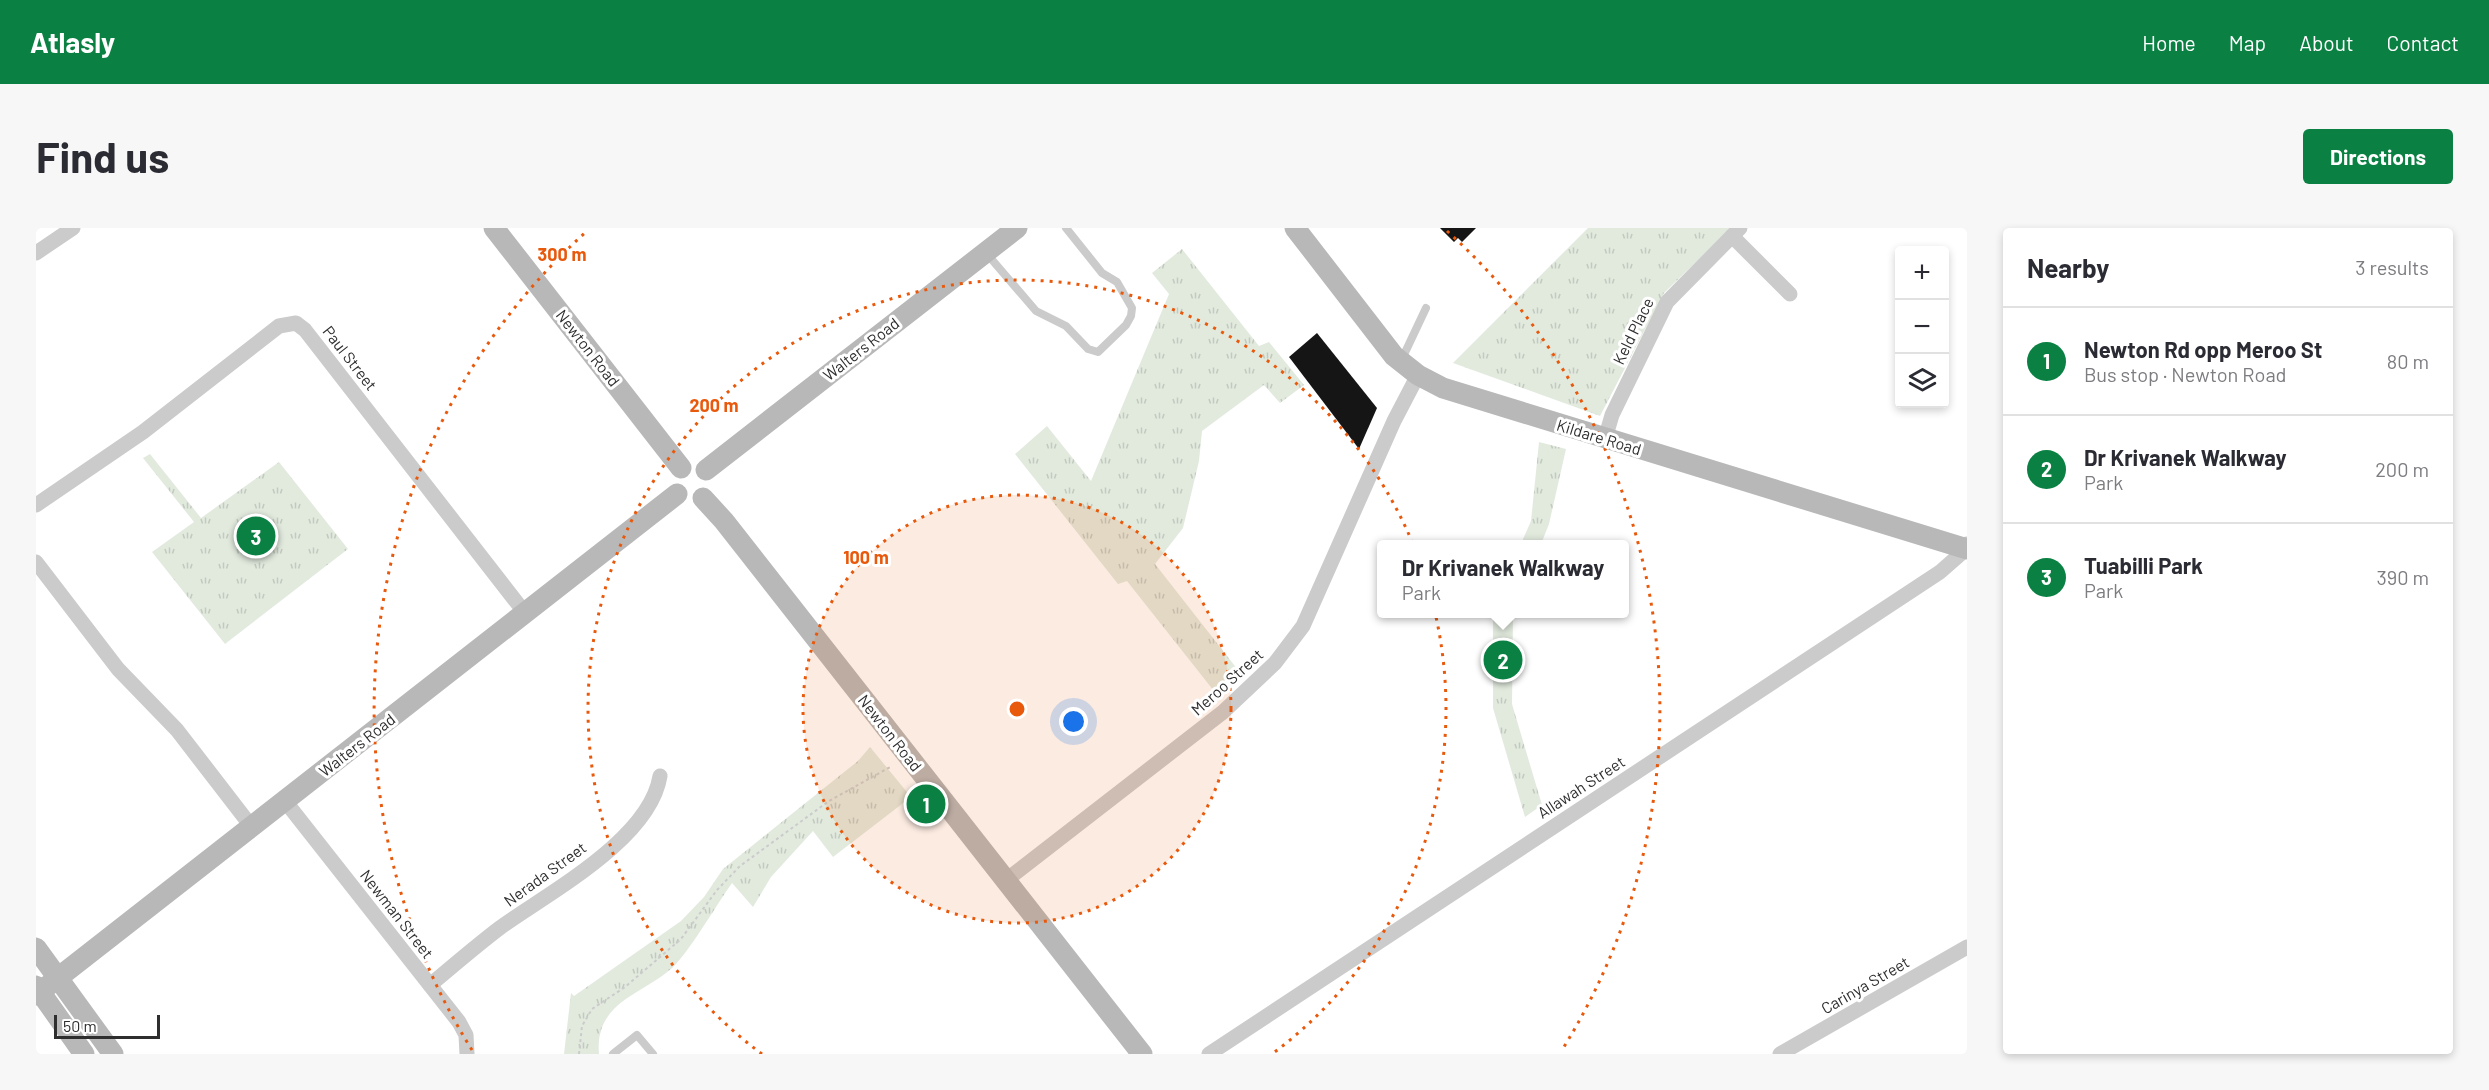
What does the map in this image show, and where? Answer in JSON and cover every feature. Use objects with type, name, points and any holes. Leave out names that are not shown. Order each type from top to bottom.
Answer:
[{"type":"main road","name":"Newton Road","points":[[494,228],[681,468]]},
{"type":"main road","name":"Walters Road","points":[[706,470],[1017,228]]},
{"type":"main road","name":"Kildare Road","points":[[1295,228],[1361,316],[1401,362],[1418,375],[1443,388],[1966,548]]},
{"type":"main road","points":[[696,465],[706,470],[711,485],[703,498],[692,502],[677,494],[675,477],[681,468],[696,465]]},
{"type":"main road","name":"Walters Road","points":[[37,991],[58,978],[677,494]]},
{"type":"main road","name":"Newton Road","points":[[703,498],[724,521],[1142,1054]]},
{"type":"main road","points":[[36,948],[113,1054]]},
{"type":"main road","points":[[37,991],[84,1054]]},
{"type":"street","points":[[36,253],[73,228]]},
{"type":"street","points":[[1736,232],[1790,294]]},
{"type":"street","name":"Keld Place","points":[[1605,439],[1612,415],[1667,302],[1736,232]]},
{"type":"street","name":"Paul Street","points":[[36,505],[143,432],[279,326],[296,323],[305,330],[525,613]]},
{"type":"street","name":"Meroo Street","points":[[1005,881],[1223,712],[1275,663],[1303,626],[1394,421],[1418,375]]},
{"type":"street","name":"Allawah Street","points":[[1209,1054],[1940,572],[1966,548]]},
{"type":"street","points":[[36,562],[118,669],[185,739],[251,826]]},
{"type":"street","name":"Nerada Street","points":[[430,985],[500,928],[614,847],[633,828],[654,798],[660,776]]},
{"type":"street","name":"Newman Street","points":[[285,801],[463,1029],[468,1042],[467,1054]]},
{"type":"street","name":"Carinya Street","points":[[1780,1054],[1967,947]]},
{"type":"lane","points":[[986,252],[1036,311],[1066,326],[1088,349],[1098,352],[1126,325],[1132,308],[1117,282],[1102,273],[1066,228]]},
{"type":"lane","points":[[1401,362],[1426,308]]},
{"type":"lane","points":[[613,1054],[638,1035],[653,1054]]},
{"type":"path","points":[[579,1054],[582,1026],[592,1009],[625,987],[681,939],[717,890],[740,866],[829,801],[892,766]]},
{"type":"green space","points":[[1588,228],[1731,228],[1664,293],[1600,416],[1453,363]]},
{"type":"green space","points":[[1182,249],[1259,346],[1269,342],[1304,385],[1280,403],[1264,385],[1202,431],[1199,461],[1183,528],[1155,564],[1238,670],[1214,691],[1127,581],[1118,584],[1015,454],[1047,426],[1091,481],[1169,294],[1152,273]]},
{"type":"green space","points":[[1539,442],[1566,449],[1549,524],[1543,540],[1523,540],[1531,521]]},
{"type":"green space","points":[[150,454],[201,518],[279,462],[348,549],[225,644],[152,552],[194,522],[143,458]]},
{"type":"green space","points":[[1493,618],[1513,618],[1512,704],[1542,805],[1525,817],[1493,708]]},
{"type":"green space","points":[[870,747],[911,797],[833,857],[813,831],[771,877],[753,907],[732,883],[676,964],[614,1009],[605,1021],[600,1036],[599,1054],[564,1054],[571,993],[574,996],[681,921],[704,897],[723,869],[858,761]]},
{"type":"building","points":[[1440,228],[1476,228],[1462,242],[1458,238],[1454,242]]},
{"type":"building","points":[[1317,333],[1377,408],[1359,449],[1289,357]]},
{"type":"place","name":"Tuabilli Park","points":[[256,536]]},
{"type":"place","name":"Dr Krivanek Walkway","points":[[1503,660]]},
{"type":"place","name":"Newton Rd opp Meroo St","points":[[926,804]]}]
